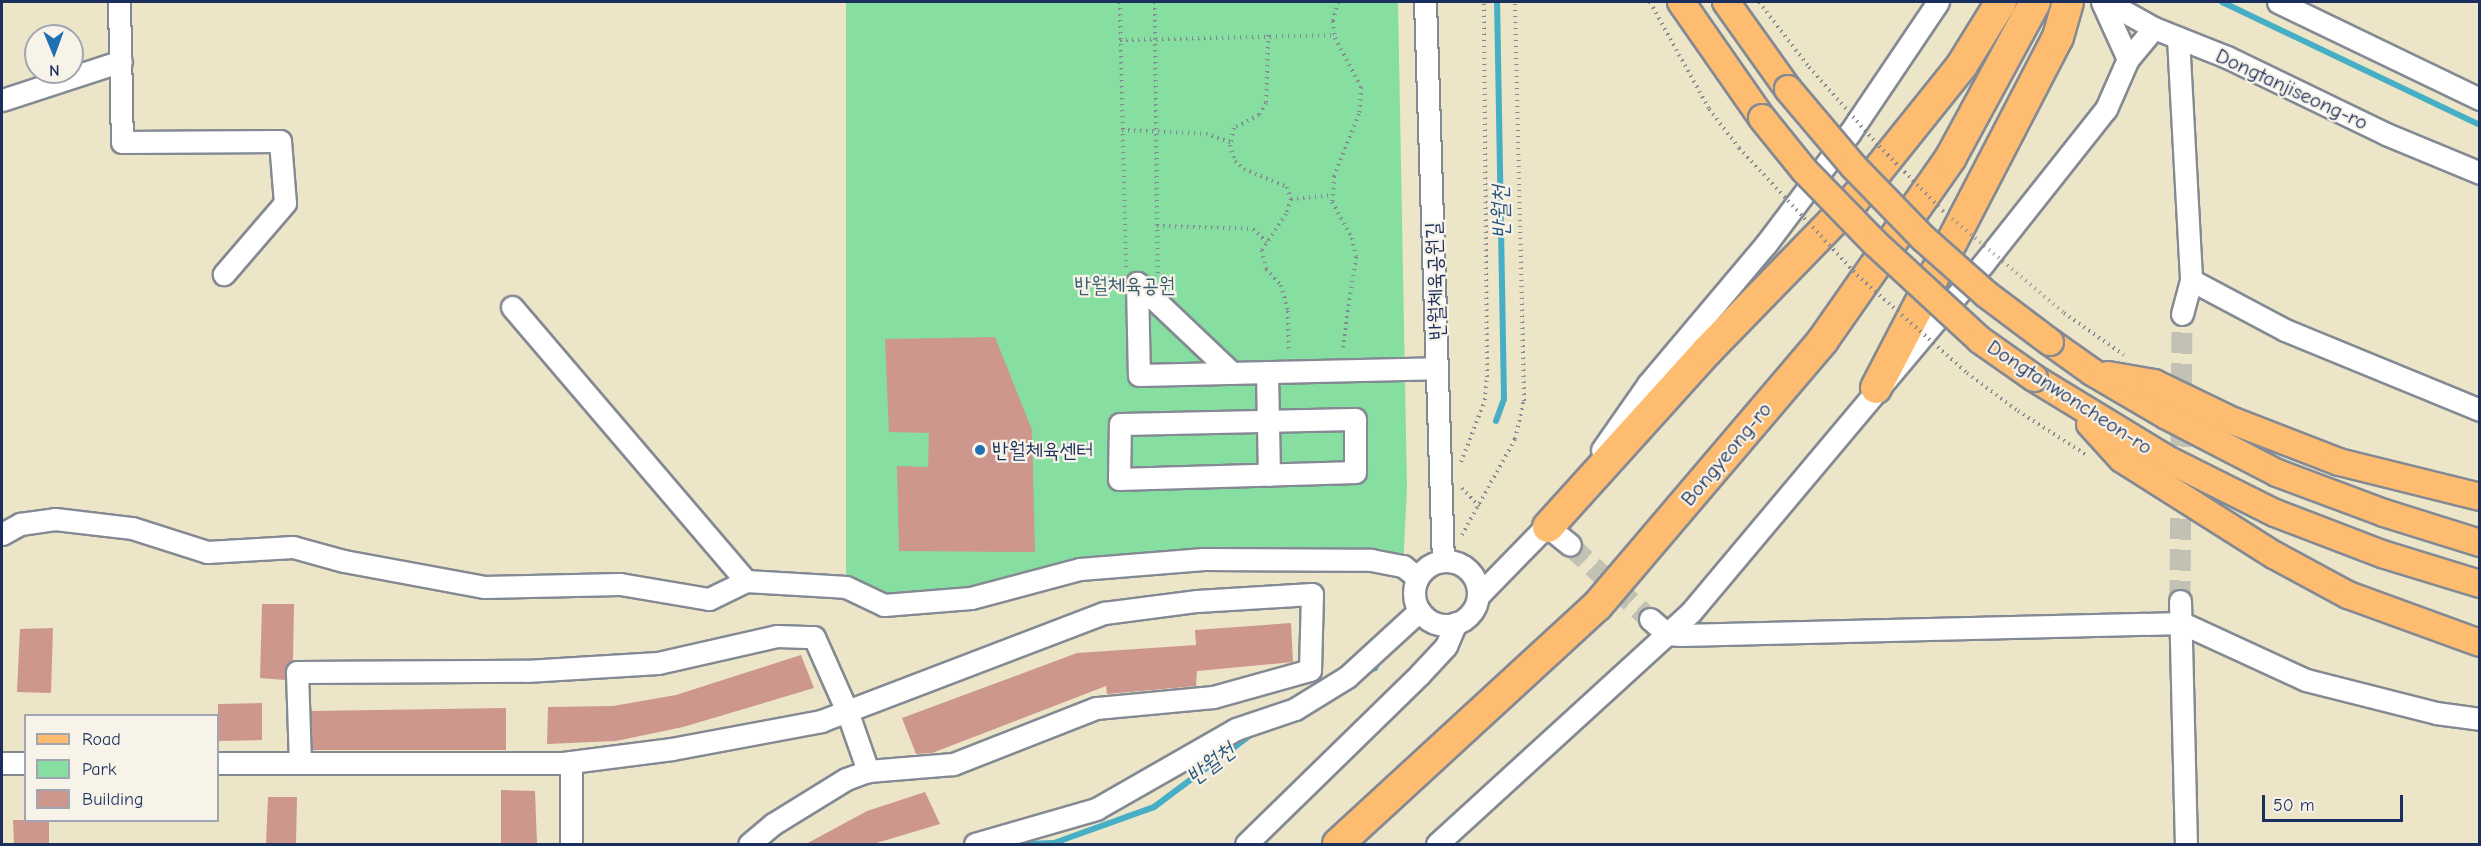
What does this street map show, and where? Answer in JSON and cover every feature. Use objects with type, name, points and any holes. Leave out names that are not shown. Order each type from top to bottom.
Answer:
[{"type":"highway","points":[[1559,536],[1707,351],[1854,200],[1962,65],[2001,2]]},
{"type":"highway","points":[[1876,387],[2058,37],[2068,2]]},
{"type":"highway","name":"Bongyeong-ro","points":[[1338,844],[1597,606],[1823,340],[1952,157],[2030,11]]},
{"type":"main road","name":"Dongtanwoncheon-ro","points":[[1681,2],[1762,118],[1804,170],[1875,243],[1980,340],[2072,404],[2165,458],[2275,513],[2382,554],[2480,584]]},
{"type":"main road","name":"Dongtanwoncheon-ro","points":[[1726,2],[1788,90],[1853,166],[1923,238],[1986,294],[2050,342],[2092,372],[2277,472],[2384,513],[2480,543]]},
{"type":"main road","points":[[2092,372],[2154,383],[2233,422],[2339,462],[2480,497]]},
{"type":"main road","points":[[2072,404],[2122,459],[2274,555],[2348,595],[2480,643]]},
{"type":"street","points":[[120,2],[122,142],[280,141],[285,203],[224,274]]},
{"type":"street","name":"반월체육공원길","points":[[1425,2],[1443,561]]},
{"type":"street","points":[[1478,596],[1559,536],[1648,384],[1766,244],[1849,134],[1938,2]]},
{"type":"street","points":[[2102,2],[2128,59]]},
{"type":"street","name":"Dongtanjiseong-ro","points":[[2107,2],[2154,28],[2228,57],[2386,134],[2480,173]]},
{"type":"street","points":[[2278,2],[2480,99]]},
{"type":"street","points":[[1437,844],[1691,612],[1876,387],[1983,264],[2106,109],[2128,59],[2154,28]]},
{"type":"street","points":[[2178,38],[2191,280],[2182,314]]},
{"type":"street","points":[[2,100],[121,61]]},
{"type":"street","points":[[2191,280],[2285,330],[2480,410]]},
{"type":"street","points":[[1137,283],[1138,375],[1437,368]]},
{"type":"street","points":[[1137,283],[1232,373]]},
{"type":"street","points":[[512,307],[747,581]]},
{"type":"street","points":[[1267,372],[1269,475]]},
{"type":"street","points":[[1354,419],[1355,472],[1269,475],[1119,479],[1120,424],[1354,419]]},
{"type":"street","points":[[2,534],[20,524],[55,519],[132,528],[207,552],[293,547],[344,561],[484,587],[620,584],[709,599],[747,581],[846,587],[884,605],[971,598],[1080,569],[1204,559],[1371,560],[1402,566],[1418,578]]},
{"type":"street","points":[[1443,561],[1457,562],[1469,570],[1477,582],[1478,596],[1469,616],[1456,623],[1432,622],[1419,610],[1414,594],[1418,578],[1428,566],[1443,561]]},
{"type":"street","points":[[219,763],[571,762],[672,749],[821,722],[1104,613],[1197,601],[1312,594],[1310,670],[1214,697],[1096,708],[953,764],[868,771],[846,779],[773,824],[748,844]]},
{"type":"street","points":[[2180,601],[2186,844]]},
{"type":"street","points":[[975,844],[1096,809],[1236,729],[1295,709],[1347,677],[1419,610]]},
{"type":"street","points":[[1650,619],[1667,634],[2182,623],[2306,680],[2436,713],[2480,719]]},
{"type":"street","points":[[1246,844],[1420,674],[1446,646],[1456,623]]},
{"type":"street","points":[[300,763],[297,672],[526,671],[658,663],[777,636],[814,638],[848,711],[868,771]]},
{"type":"street","points":[[571,762],[571,844]]},
{"type":"street","points":[[2,763],[24,763]]},
{"type":"path","points":[[1120,2],[1124,267],[1137,283]]},
{"type":"path","points":[[1155,2],[1158,303]]},
{"type":"path","points":[[1338,2],[1333,21],[1335,35],[1360,87],[1359,114],[1334,176],[1332,195],[1356,257],[1355,280],[1345,311],[1341,370]]},
{"type":"path","points":[[1461,468],[1462,457],[1485,400],[1487,377],[1484,2]]},
{"type":"path","points":[[1461,536],[1515,439],[1524,401],[1515,2]]},
{"type":"path","points":[[1650,2],[1709,109],[1739,148],[1857,275],[1967,373],[2018,411]]},
{"type":"path","points":[[1759,2],[1809,67],[1943,211],[2064,313]]},
{"type":"path","points":[[1120,40],[1268,34],[1335,35]]},
{"type":"path","points":[[1268,34],[1266,103],[1259,115],[1234,128],[1231,142],[1235,161],[1244,169],[1287,187],[1291,199],[1286,214],[1262,250],[1266,269],[1281,285],[1288,311],[1289,372]]},
{"type":"path","points":[[1122,130],[1206,134],[1231,142]]},
{"type":"path","points":[[1291,199],[1332,195]]},
{"type":"path","points":[[1157,226],[1253,230],[1267,242]]},
{"type":"path","points":[[1460,479],[1462,492],[1479,506]]},
{"type":"green space","name":"반월체육공원","points":[[846,2],[1398,2],[1407,488],[1403,566],[1204,559],[884,605],[846,587]]},
{"type":"building","name":"반월체육센터","points":[[995,337],[1032,430],[1035,552],[899,551],[897,466],[928,467],[929,433],[889,432],[885,339]]},
{"type":"building","points":[[262,604],[294,604],[293,660],[286,666],[285,680],[260,678]]},
{"type":"building","points":[[1291,623],[1293,662],[1197,671],[1196,686],[1107,694],[1106,686],[932,753],[916,754],[902,718],[1077,653],[1196,645],[1195,630]]},
{"type":"building","points":[[53,628],[51,693],[17,692],[20,629]]},
{"type":"building","points":[[801,655],[814,688],[683,727],[616,741],[547,744],[548,707],[613,706],[676,695]]},
{"type":"building","points":[[262,703],[262,740],[219,741],[218,704]]},
{"type":"building","points":[[506,708],[506,750],[312,750],[311,711]]},
{"type":"building","points":[[501,790],[535,791],[537,844],[501,844]]},
{"type":"building","points":[[925,792],[940,824],[873,844],[806,844],[867,811]]},
{"type":"building","points":[[268,797],[297,797],[296,844],[266,844]]},
{"type":"building","points":[[13,820],[49,822],[49,844],[14,844]]},
{"type":"waterway","name":"반월천","points":[[1496,421],[1504,399],[1497,2]]},
{"type":"waterway","points":[[2222,2],[2480,125]]},
{"type":"waterway","name":"반월천","points":[[1364,673],[1375,668],[1382,656]]},
{"type":"waterway","name":"반월천","points":[[1027,844],[1054,843],[1154,807],[1256,731]]},
{"type":"tunnel","points":[[2180,601],[2182,314]]},
{"type":"tunnel","points":[[1570,545],[1650,619]]},
{"type":"place","name":"반월체육센터","points":[[980,450]]}]
